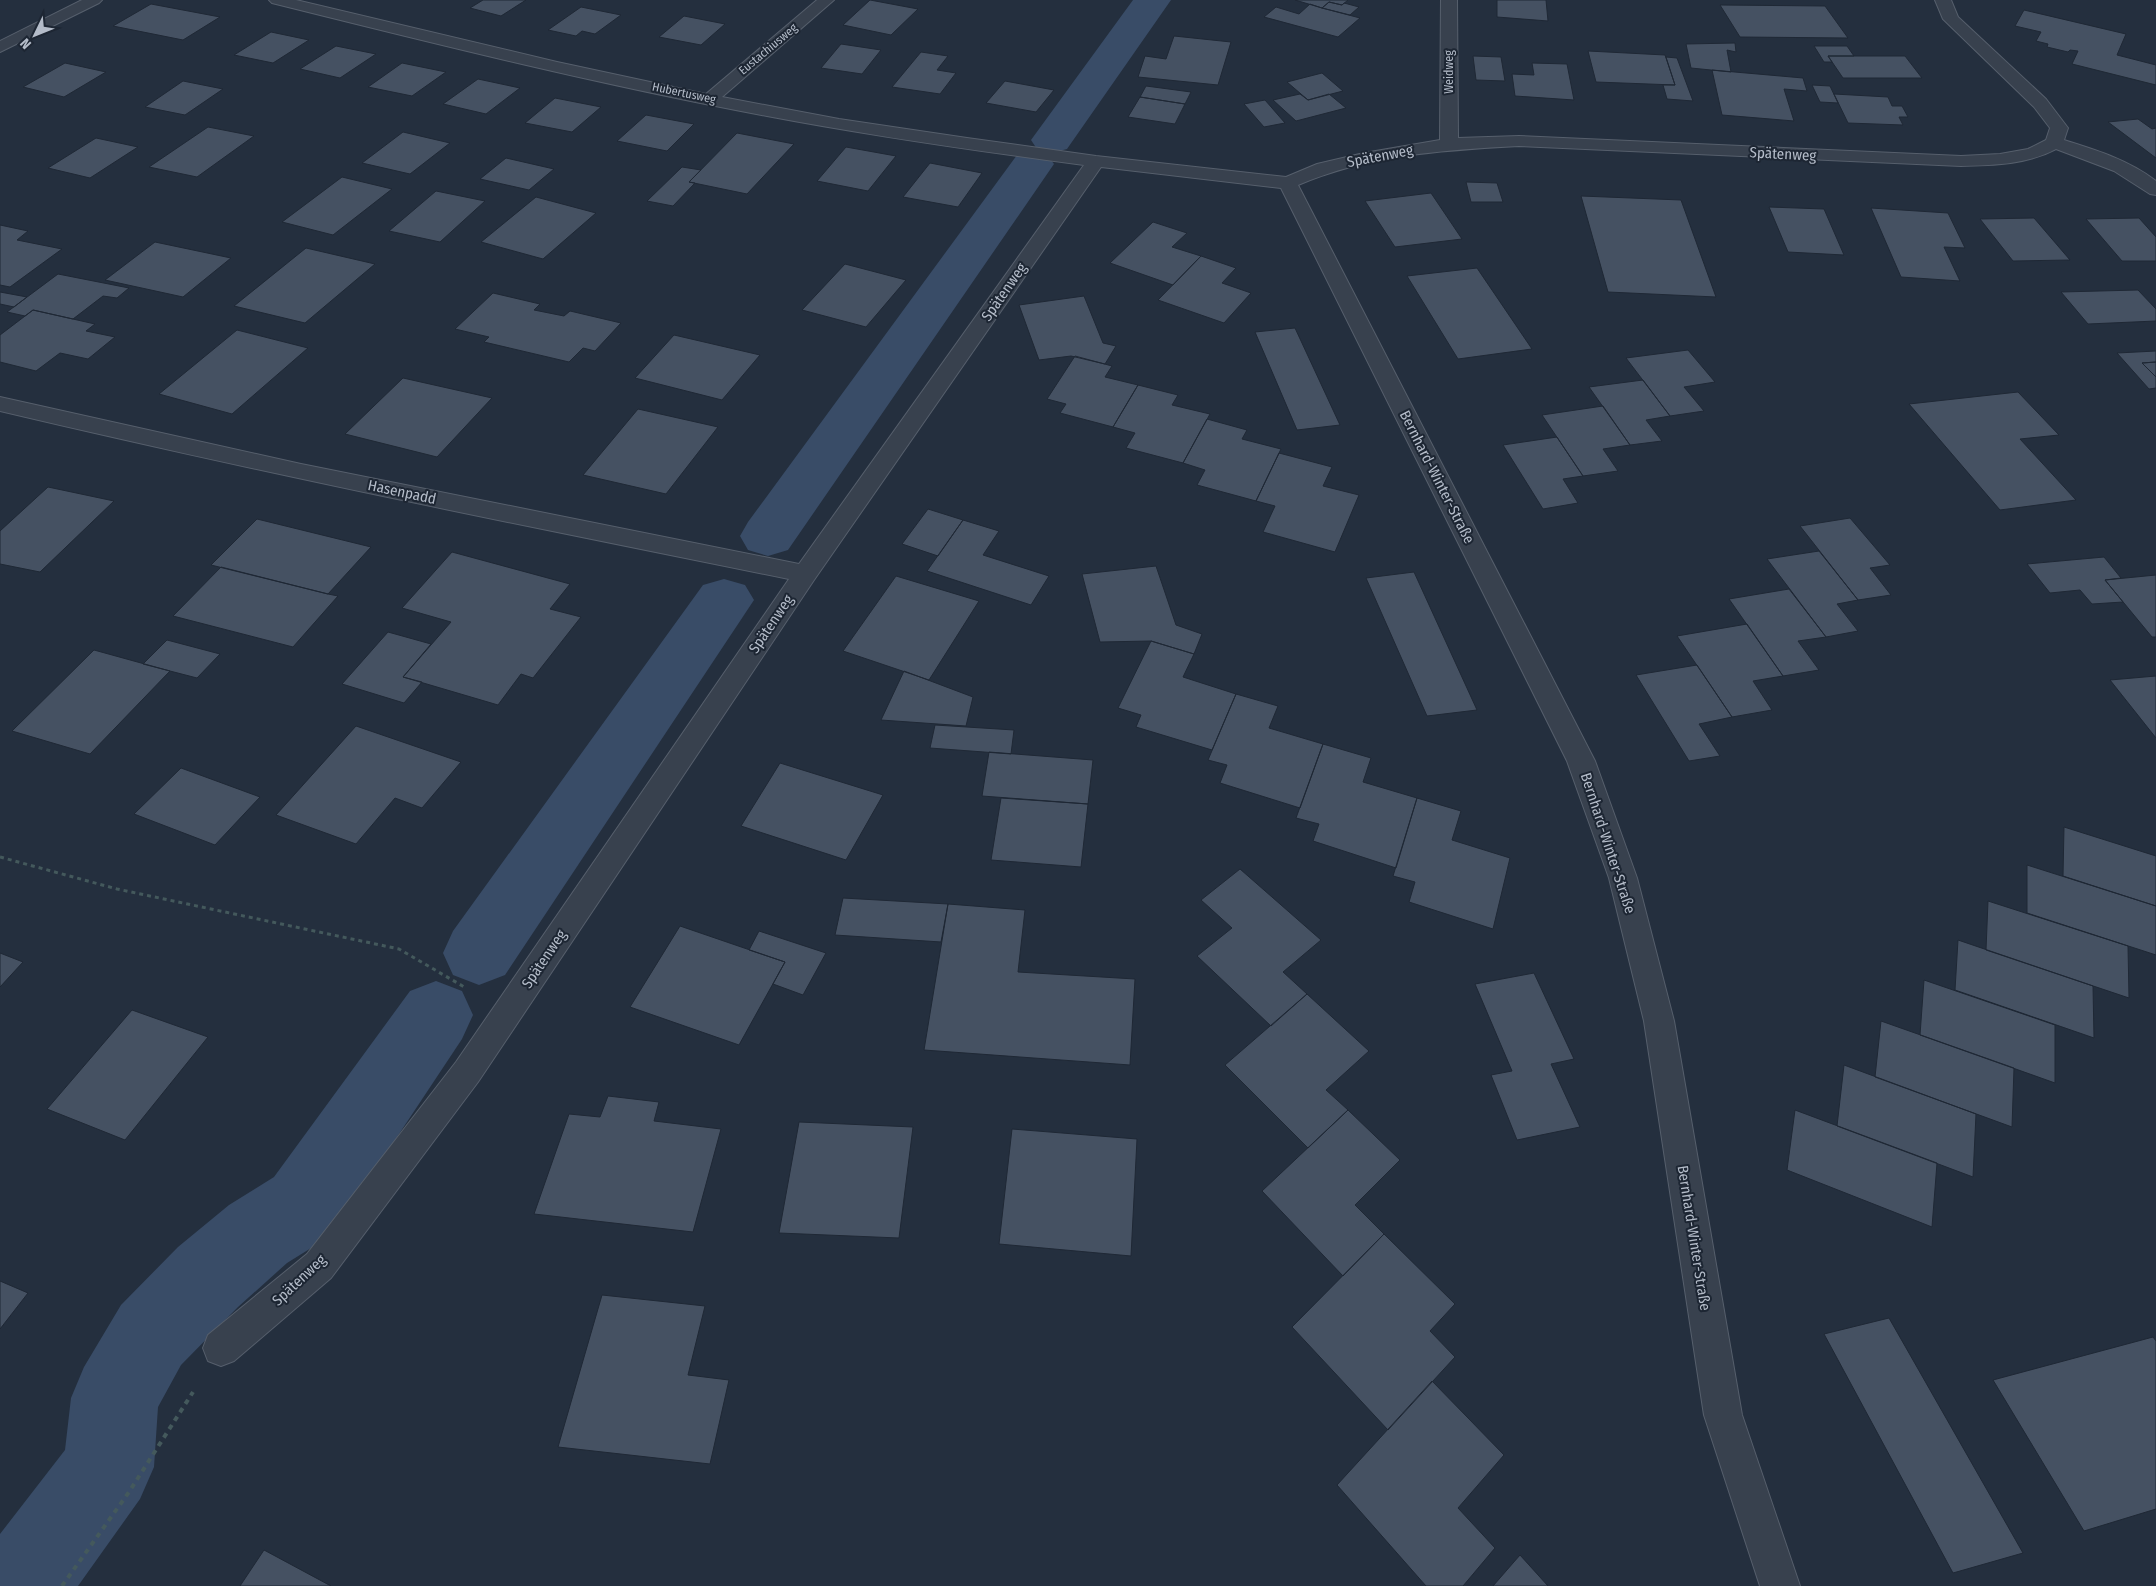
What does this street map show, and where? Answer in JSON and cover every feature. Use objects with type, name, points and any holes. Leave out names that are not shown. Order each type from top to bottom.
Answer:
[{"type":"street","points":[[0,47],[94,0]]},
{"type":"street","name":"Hubertusweg","points":[[277,0],[466,46],[710,99],[838,124],[1096,161]]},
{"type":"street","name":"Eustachiusweg","points":[[710,99],[826,0]]},
{"type":"street","name":"Weidweg","points":[[1449,0],[1450,144]]},
{"type":"street","points":[[1943,0],[1951,19],[2040,103],[2059,128],[2054,143],[2098,157],[2142,178],[2156,190]]},
{"type":"street","name":"Spätenweg","points":[[1288,183],[1322,168],[1364,158],[1450,144],[1519,141],[1961,161],[2000,159],[2033,154],[2054,143]]},
{"type":"street","points":[[1096,161],[1288,183]]},
{"type":"street","name":"Spätenweg","points":[[221,1348],[319,1266],[467,1072],[805,574],[1096,161]]},
{"type":"street","name":"Bernhard-Winter-Straße","points":[[1288,183],[1581,761],[1623,878],[1659,1021],[1722,1415],[1780,1586]]},
{"type":"street","name":"Hasenpadd","points":[[0,404],[500,513],[805,574]]},
{"type":"path","points":[[0,857],[118,889],[399,949],[507,1013]]},
{"type":"path","points":[[62,1586],[129,1492],[221,1348]]},
{"type":"building","points":[[483,0],[526,0],[501,16],[470,8]]},
{"type":"building","points":[[870,0],[918,9],[891,35],[843,25]]},
{"type":"building","points":[[1295,0],[1348,0],[1342,5],[1329,2],[1322,8]]},
{"type":"building","points":[[1497,0],[1546,0],[1548,21],[1497,17]]},
{"type":"building","points":[[1329,2],[1359,7],[1350,15],[1322,8]]},
{"type":"building","points":[[151,4],[220,17],[183,40],[113,26]]},
{"type":"building","points":[[1310,4],[1360,18],[1338,37],[1264,17],[1276,7],[1299,14]]},
{"type":"building","points":[[1720,5],[1825,6],[1848,38],[1740,37]]},
{"type":"building","points":[[581,7],[621,15],[595,34],[582,31],[576,36],[548,30]]},
{"type":"building","points":[[2024,10],[2126,34],[2117,55],[2156,65],[2156,85],[2072,64],[2078,51],[2070,50],[2068,52],[2047,47],[2048,44],[2036,41],[2041,32],[2015,26]]},
{"type":"building","points":[[684,16],[725,24],[701,45],[659,37]]},
{"type":"building","points":[[271,32],[309,40],[273,63],[234,55]]},
{"type":"building","points":[[1174,36],[1231,42],[1218,85],[1138,77],[1145,56],[1166,59]]},
{"type":"building","points":[[1735,43],[1736,52],[1727,50],[1731,72],[1691,68],[1686,44]]},
{"type":"building","points":[[841,44],[881,50],[862,74],[821,68]]},
{"type":"building","points":[[336,46],[376,54],[340,78],[300,69]]},
{"type":"building","points":[[1814,46],[1847,46],[1854,56],[1828,56],[1832,62],[1824,62]]},
{"type":"building","points":[[1588,51],[1665,55],[1675,85],[1596,82]]},
{"type":"building","points":[[921,52],[948,56],[937,70],[956,73],[940,94],[892,87]]},
{"type":"building","points":[[1473,56],[1501,57],[1505,81],[1476,80]]},
{"type":"building","points":[[1828,56],[1905,56],[1922,78],[1843,78]]},
{"type":"building","points":[[1666,57],[1677,58],[1693,101],[1667,99],[1663,85],[1675,85]]},
{"type":"building","points":[[65,63],[106,72],[64,97],[23,87]]},
{"type":"building","points":[[402,63],[446,72],[412,96],[368,87]]},
{"type":"building","points":[[1532,63],[1567,64],[1574,100],[1515,96],[1512,74],[1534,75]]},
{"type":"building","points":[[1712,70],[1803,78],[1807,91],[1784,89],[1794,121],[1722,115]]},
{"type":"building","points":[[1322,73],[1343,91],[1308,100],[1287,82]]},
{"type":"building","points":[[478,79],[520,88],[486,114],[443,104]]},
{"type":"building","points":[[183,81],[223,89],[185,115],[145,107]]},
{"type":"building","points":[[1005,81],[1054,90],[1036,112],[986,103]]},
{"type":"building","points":[[1812,85],[1830,86],[1838,103],[1820,102]]},
{"type":"building","points":[[1146,86],[1191,92],[1185,104],[1140,97]]},
{"type":"building","points":[[1300,94],[1308,100],[1329,94],[1346,108],[1296,121],[1273,100]]},
{"type":"building","points":[[1834,94],[1888,97],[1892,106],[1902,106],[1908,117],[1899,117],[1903,125],[1848,123]]},
{"type":"building","points":[[1140,97],[1185,104],[1175,124],[1128,117]]},
{"type":"building","points":[[555,98],[601,107],[572,132],[525,123]]},
{"type":"building","points":[[1265,100],[1285,123],[1264,127],[1244,104]]},
{"type":"building","points":[[646,115],[694,124],[667,151],[617,141]]},
{"type":"building","points":[[2138,119],[2152,129],[2156,128],[2156,158],[2108,122]]},
{"type":"building","points":[[208,127],[254,136],[197,177],[149,167]]},
{"type":"building","points":[[403,132],[450,143],[410,174],[362,163]]},
{"type":"building","points":[[737,133],[794,144],[747,194],[689,182]]},
{"type":"building","points":[[96,138],[138,147],[90,178],[48,168]]},
{"type":"building","points":[[846,147],[896,156],[868,191],[817,181]]},
{"type":"building","points":[[506,158],[554,169],[529,190],[480,179]]},
{"type":"building","points":[[930,163],[982,173],[958,207],[903,197]]},
{"type":"building","points":[[682,167],[701,170],[689,182],[695,183],[673,206],[647,201]]},
{"type":"building","points":[[342,177],[392,189],[333,235],[282,222]]},
{"type":"building","points":[[1466,182],[1497,183],[1503,202],[1471,202]]},
{"type":"building","points":[[436,191],[485,201],[440,242],[389,231]]},
{"type":"building","points":[[1431,193],[1462,239],[1395,247],[1365,201]]},
{"type":"building","points":[[1581,196],[1681,200],[1716,297],[1608,292]]},
{"type":"building","points":[[536,197],[596,213],[543,259],[481,242]]},
{"type":"building","points":[[1769,207],[1824,209],[1844,255],[1788,252]]},
{"type":"building","points":[[1871,208],[1948,213],[1965,248],[1944,247],[1960,281],[1901,277]]},
{"type":"building","points":[[2034,218],[2070,260],[2013,261],[1980,219]]},
{"type":"building","points":[[2139,218],[2156,237],[2156,261],[2122,261],[2086,219]]},
{"type":"building","points":[[1153,222],[1187,233],[1172,247],[1201,256],[1173,285],[1110,263]]},
{"type":"building","points":[[0,225],[28,231],[17,240],[62,249],[10,287],[0,285]]},
{"type":"building","points":[[155,242],[231,258],[183,297],[105,280]]},
{"type":"building","points":[[306,248],[375,264],[305,323],[234,306]]},
{"type":"building","points":[[1201,256],[1236,268],[1222,283],[1251,293],[1224,323],[1158,300]]},
{"type":"building","points":[[845,264],[906,280],[866,327],[802,310]]},
{"type":"building","points":[[1477,268],[1532,349],[1458,359],[1407,276]]},
{"type":"building","points":[[58,274],[129,288],[117,298],[103,296],[73,319],[33,310],[25,316],[7,312]]},
{"type":"building","points":[[2138,290],[2156,309],[2156,321],[2088,324],[2061,292]]},
{"type":"building","points":[[0,292],[27,297],[14,307],[0,304]]},
{"type":"building","points":[[493,293],[540,304],[534,310],[564,316],[570,311],[621,323],[595,351],[583,348],[569,362],[484,342],[489,337],[455,329]]},
{"type":"building","points":[[1084,296],[1103,343],[1116,346],[1105,364],[1071,356],[1039,360],[1019,305]]},
{"type":"building","points":[[33,310],[95,324],[86,331],[115,337],[88,359],[60,353],[36,371],[0,362],[0,335]]},
{"type":"building","points":[[1295,328],[1340,425],[1297,430],[1255,332]]},
{"type":"building","points":[[237,330],[308,348],[232,414],[159,394]]},
{"type":"building","points":[[674,335],[760,355],[722,400],[635,378]]},
{"type":"building","points":[[1688,350],[1715,382],[1684,387],[1704,411],[1670,416],[1626,358]]},
{"type":"building","points":[[2156,351],[2156,362],[2142,363],[2156,377],[2156,388],[2149,389],[2117,353]]},
{"type":"building","points":[[1075,356],[1112,366],[1105,377],[1138,385],[1113,427],[1060,413],[1066,404],[1047,399]]},
{"type":"building","points":[[2156,362],[2156,377],[2142,363]]},
{"type":"building","points":[[403,378],[492,398],[437,457],[345,434]]},
{"type":"building","points":[[1643,380],[1670,416],[1646,420],[1662,441],[1630,445],[1589,387]]},
{"type":"building","points":[[1138,385],[1178,395],[1172,405],[1210,414],[1183,463],[1126,448],[1135,433],[1113,427]]},
{"type":"building","points":[[2018,392],[2059,435],[2020,439],[2076,500],[2000,510],[1909,404]]},
{"type":"building","points":[[1603,406],[1630,445],[1603,449],[1618,471],[1583,476],[1542,415]]},
{"type":"building","points":[[638,409],[718,427],[666,494],[583,475]]},
{"type":"building","points":[[1207,419],[1247,430],[1242,439],[1281,449],[1256,501],[1197,485],[1205,470],[1183,463]]},
{"type":"building","points":[[1557,437],[1583,476],[1563,479],[1578,503],[1543,509],[1503,445]]},
{"type":"building","points":[[1279,453],[1332,467],[1323,486],[1359,495],[1335,552],[1263,532],[1275,506],[1256,501]]},
{"type":"building","points":[[48,487],[114,501],[40,572],[0,564],[0,531]]},
{"type":"building","points":[[928,509],[963,520],[938,556],[902,544]]},
{"type":"building","points":[[1850,518],[1890,565],[1870,568],[1891,595],[1858,600],[1800,526]]},
{"type":"building","points":[[257,519],[371,547],[328,594],[211,565]]},
{"type":"building","points":[[963,520],[999,531],[983,555],[1049,576],[1031,605],[927,571]]},
{"type":"building","points":[[1819,551],[1858,600],[1837,604],[1858,631],[1826,637],[1767,559]]},
{"type":"building","points":[[452,552],[570,584],[550,609],[581,617],[533,678],[521,674],[498,705],[403,677],[451,622],[402,608]]},
{"type":"building","points":[[2104,557],[2121,578],[2105,580],[2123,602],[2092,604],[2080,590],[2050,593],[2027,564]]},
{"type":"building","points":[[1156,566],[1176,625],[1202,634],[1194,654],[1151,641],[1100,642],[1082,574]]},
{"type":"building","points":[[221,567],[338,596],[293,647],[173,616]]},
{"type":"building","points":[[1414,572],[1477,710],[1427,716],[1366,578]]},
{"type":"building","points":[[2156,575],[2156,637],[2152,637],[2105,580]]},
{"type":"building","points":[[896,576],[979,601],[929,680],[843,651]]},
{"type":"building","points":[[1789,589],[1826,637],[1798,641],[1819,670],[1783,676],[1729,599]]},
{"type":"building","points":[[1747,624],[1783,676],[1753,681],[1772,710],[1732,717],[1677,636]]},
{"type":"building","points":[[388,632],[431,644],[403,677],[422,682],[404,703],[342,684]]},
{"type":"building","points":[[167,640],[220,654],[197,678],[143,664]]},
{"type":"building","points":[[1151,641],[1194,654],[1183,677],[1236,694],[1212,750],[1136,727],[1141,715],[1118,708]]},
{"type":"building","points":[[94,650],[170,671],[90,754],[12,731]]},
{"type":"building","points":[[1697,665],[1732,717],[1699,724],[1720,756],[1689,761],[1636,675]]},
{"type":"building","points":[[904,671],[973,697],[966,726],[881,720]]},
{"type":"building","points":[[2156,676],[2156,738],[2110,680]]},
{"type":"building","points":[[1236,694],[1278,706],[1269,728],[1323,744],[1300,808],[1220,783],[1227,765],[1208,760]]},
{"type":"building","points":[[935,725],[1014,730],[1011,754],[930,748]]},
{"type":"building","points":[[356,726],[461,762],[422,808],[395,798],[356,844],[276,815]]},
{"type":"building","points":[[1323,744],[1371,758],[1363,782],[1417,798],[1396,868],[1313,841],[1319,824],[1296,818]]},
{"type":"building","points":[[989,752],[1093,760],[1088,804],[982,796]]},
{"type":"building","points":[[780,763],[883,795],[846,860],[741,826]]},
{"type":"building","points":[[181,768],[260,797],[215,845],[134,814]]},
{"type":"building","points":[[1001,798],[1088,804],[1081,867],[991,860]]},
{"type":"building","points":[[1417,798],[1461,811],[1452,840],[1510,858],[1493,929],[1409,902],[1415,882],[1393,876]]},
{"type":"building","points":[[2064,827],[2156,856],[2156,906],[2063,876]]},
{"type":"building","points":[[2027,865],[2156,906],[2156,955],[2027,913]]},
{"type":"building","points":[[1240,869],[1321,940],[1283,972],[1307,994],[1271,1026],[1197,956],[1232,928],[1201,900]]},
{"type":"building","points":[[843,898],[948,904],[941,942],[835,935]]},
{"type":"building","points":[[1988,901],[2128,946],[2129,998],[1986,950]]},
{"type":"building","points":[[948,904],[1025,910],[1018,972],[1135,979],[1130,1065],[924,1050]]},
{"type":"building","points":[[680,926],[785,962],[739,1045],[630,1007]]},
{"type":"building","points":[[759,931],[826,953],[803,995],[773,984],[785,962],[749,950]]},
{"type":"building","points":[[1958,940],[2093,986],[2094,1038],[1955,990]]},
{"type":"building","points":[[0,953],[23,962],[0,987]]},
{"type":"building","points":[[1534,973],[1574,1059],[1551,1064],[1580,1127],[1517,1140],[1491,1075],[1512,1071],[1475,984]]},
{"type":"building","points":[[1924,980],[2055,1025],[2055,1083],[1920,1035]]},
{"type":"building","points":[[1307,994],[1369,1051],[1326,1090],[1348,1110],[1308,1148],[1225,1065]]},
{"type":"building","points":[[132,1010],[208,1037],[125,1140],[47,1109]]},
{"type":"building","points":[[1881,1021],[2014,1068],[2012,1127],[1875,1077]]},
{"type":"building","points":[[1844,1065],[1976,1114],[1973,1177],[1837,1126]]},
{"type":"building","points":[[608,1096],[659,1102],[654,1121],[721,1129],[693,1232],[534,1214],[569,1114],[600,1117]]},
{"type":"building","points":[[1348,1110],[1400,1160],[1355,1205],[1384,1234],[1343,1276],[1262,1191]]},
{"type":"building","points":[[1795,1110],[1937,1163],[1932,1227],[1787,1170]]},
{"type":"building","points":[[799,1122],[913,1127],[899,1238],[779,1233]]},
{"type":"building","points":[[1012,1129],[1137,1139],[1131,1256],[999,1244]]},
{"type":"building","points":[[1384,1234],[1455,1304],[1430,1331],[1455,1357],[1388,1430],[1292,1327]]},
{"type":"building","points":[[0,1281],[28,1293],[0,1329]]},
{"type":"building","points":[[602,1295],[705,1306],[688,1375],[729,1380],[710,1464],[558,1447]]},
{"type":"building","points":[[1889,1318],[2023,1553],[1953,1573],[1824,1334]]},
{"type":"building","points":[[2153,1337],[2156,1341],[2156,1509],[2084,1531],[1993,1380]]},
{"type":"building","points":[[1432,1381],[1504,1455],[1458,1508],[1495,1548],[1463,1586],[1426,1586],[1337,1485]]},
{"type":"building","points":[[264,1550],[331,1586],[240,1586]]},
{"type":"building","points":[[1520,1555],[1548,1586],[1493,1586]]},
{"type":"waterway","points":[[1052,140],[1152,0]]},
{"type":"waterway","points":[[768,536],[1032,164]]},
{"type":"waterway","points":[[479,953],[724,600]]},
{"type":"waterway","points":[[20,1586],[108,1467],[115,1398],[151,1335],[208,1277],[258,1234],[303,1206],[436,1015]]}]
